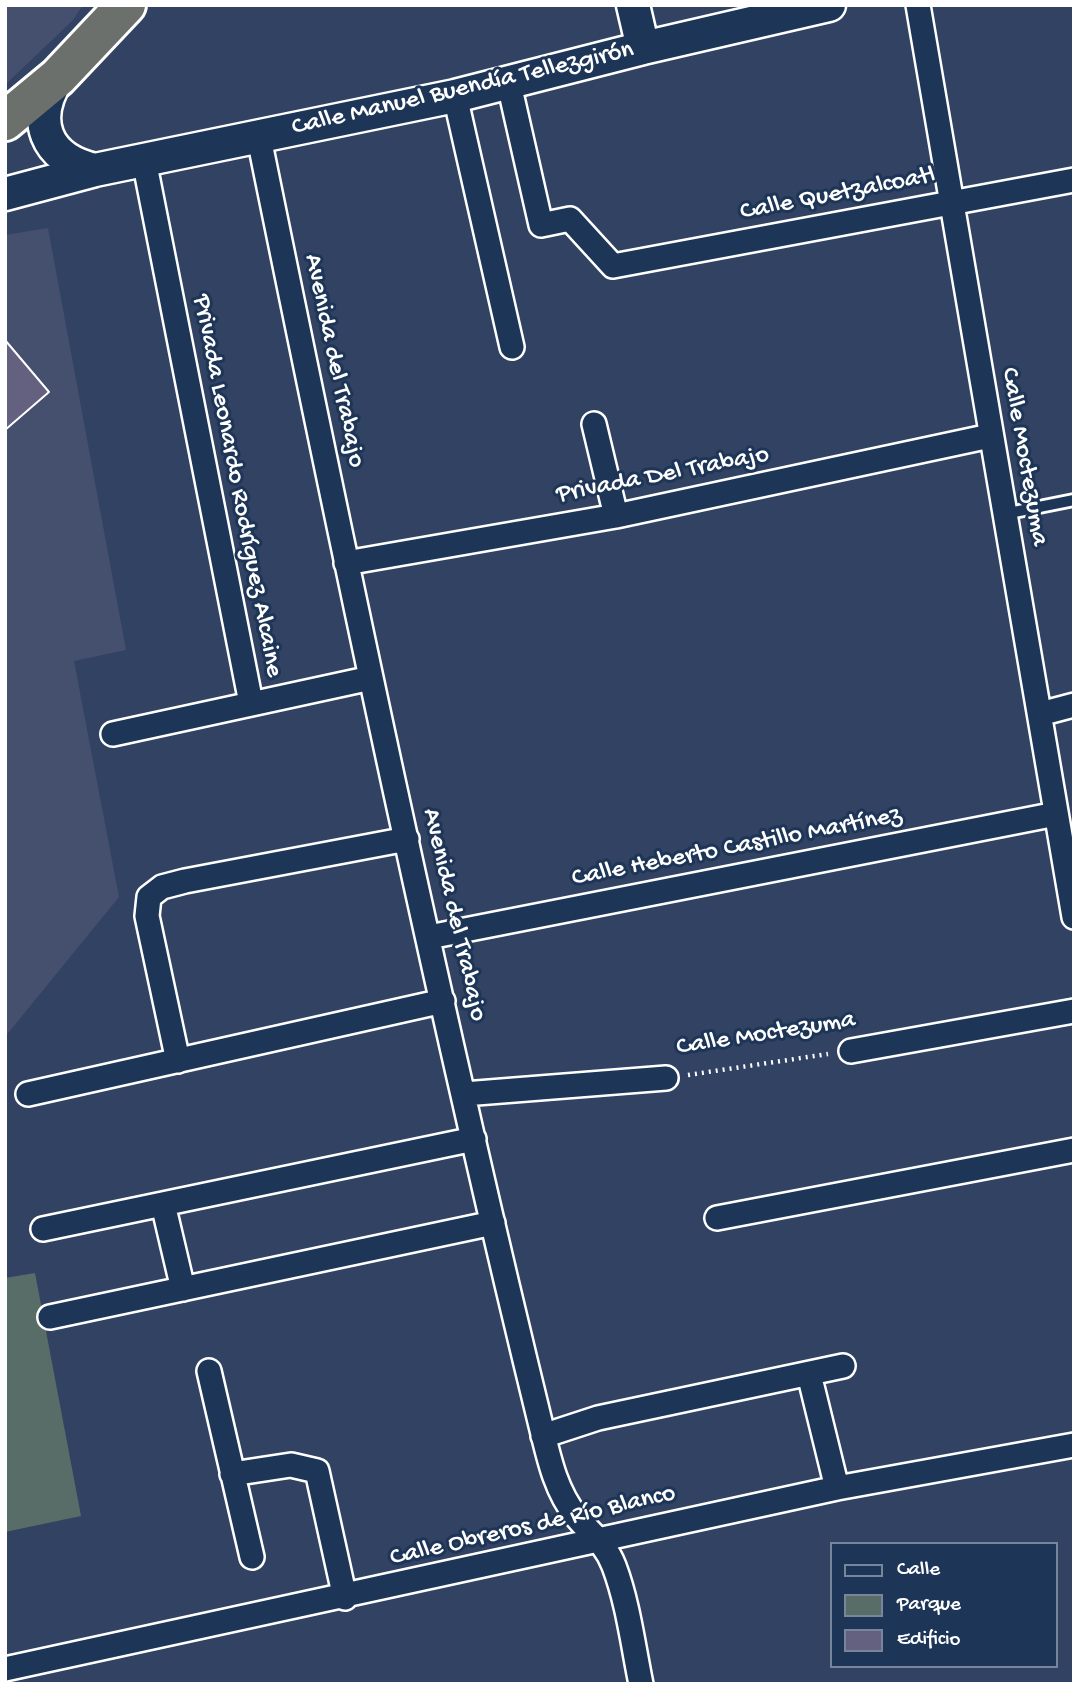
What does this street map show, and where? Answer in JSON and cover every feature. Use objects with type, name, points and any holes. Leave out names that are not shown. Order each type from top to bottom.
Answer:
[{"type":"highway","points":[[5,121],[58,78],[126,5]]},
{"type":"main road","points":[[633,5],[643,48]]},
{"type":"main road","name":"Calle Manuel Buendía Tellezgirón","points":[[5,194],[95,170],[455,96],[643,48],[830,5]]},
{"type":"main road","points":[[58,78],[47,94],[43,115],[44,128],[58,152],[71,161],[95,170]]},
{"type":"street","name":"Calle Moctezuma","points":[[918,5],[1074,917]]},
{"type":"street","name":"Calle Quetzalcoatl","points":[[509,83],[541,225],[570,219],[613,266],[1074,180]]},
{"type":"street","points":[[455,96],[512,347]]},
{"type":"street","name":"Avenida del Trabajo","points":[[259,138],[371,678],[492,1223],[544,1436],[555,1479],[566,1502],[601,1541],[614,1566],[641,1684]]},
{"type":"street","name":"Privada Leonardo Rodríguez Alcaine","points":[[144,160],[251,703],[371,678]]},
{"type":"street","points":[[594,424],[616,516]]},
{"type":"street","name":"Privada Del Trabajo","points":[[346,563],[616,516],[990,436]]},
{"type":"street","points":[[113,734],[251,703]]},
{"type":"street","points":[[1040,714],[1074,705]]},
{"type":"street","name":"Calle Heberto Castillo Martínez","points":[[429,937],[1056,814]]},
{"type":"street","points":[[178,1061],[147,916],[149,897],[162,887],[185,881],[407,839]]},
{"type":"street","points":[[28,1094],[443,1001]]},
{"type":"street","name":"Calle Moctezuma","points":[[851,1051],[1074,1011]]},
{"type":"street","name":"Calle Moctezuma","points":[[464,1094],[666,1078]]},
{"type":"street","points":[[43,1229],[474,1139]]},
{"type":"street","points":[[717,1218],[1074,1150]]},
{"type":"street","points":[[163,1204],[183,1289]]},
{"type":"street","points":[[50,1317],[492,1223]]},
{"type":"street","points":[[544,1436],[598,1418],[843,1367]]},
{"type":"street","points":[[209,1371],[253,1558]]},
{"type":"street","points":[[809,1374],[837,1488]]},
{"type":"street","name":"Calle Obreros de Río Blanco","points":[[5,1669],[345,1598],[837,1488],[1074,1445]]},
{"type":"street","points":[[232,1474],[291,1465],[317,1471],[345,1598]]},
{"type":"lane","points":[[1004,513],[1074,500]]},
{"type":"path","name":"Calle Moctezuma","points":[[666,1078],[851,1051]]},
{"type":"shaded area","points":[[5,5],[83,5],[73,20],[5,85]]},
{"type":"shaded area","points":[[48,228],[126,650],[74,661],[119,897],[5,1037],[5,235]]},
{"type":"green space","points":[[35,1273],[81,1516],[5,1532],[5,1278]]},
{"type":"building","points":[[5,340],[49,392],[5,430]]}]
